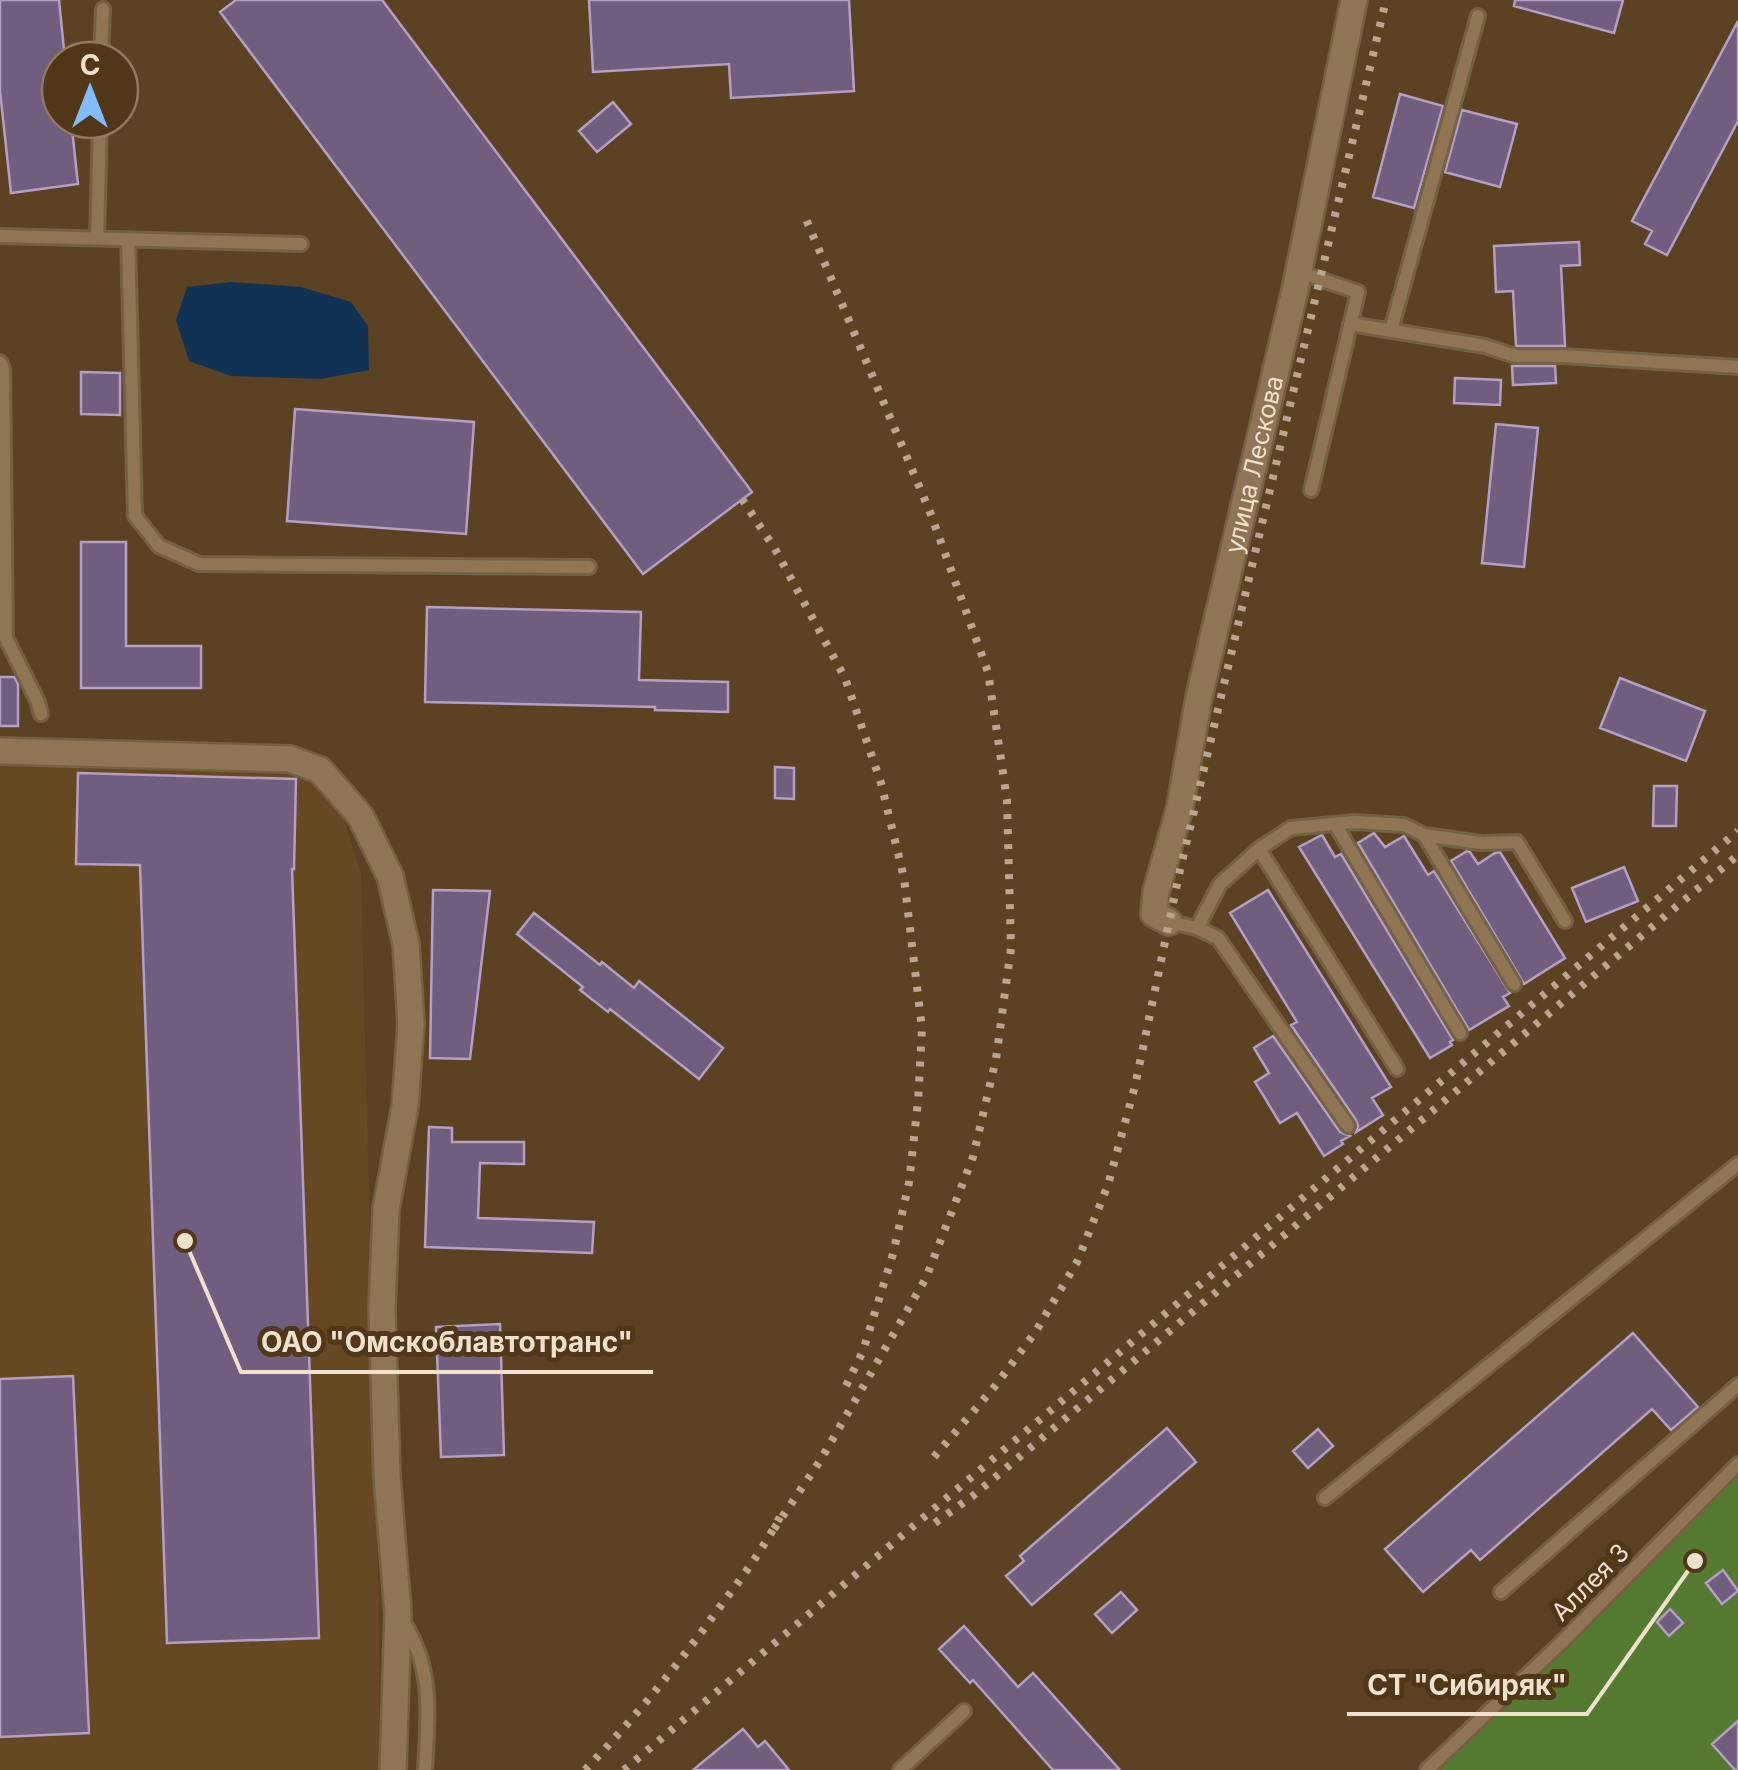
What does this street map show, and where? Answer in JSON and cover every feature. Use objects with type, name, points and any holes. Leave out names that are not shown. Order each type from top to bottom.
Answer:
[{"type":"street","name":"улица Лескова","points":[[1170,922],[1154,914],[1156,892],[1180,808],[1199,697],[1299,272],[1354,0]]},
{"type":"street","points":[[0,751],[290,758],[320,770],[361,816],[390,876],[406,944],[411,1024],[405,1106],[386,1209],[382,1308],[387,1476],[398,1614],[393,1770]]},
{"type":"lane","points":[[101,40],[102,8]]},
{"type":"lane","points":[[1391,330],[1478,16]]},
{"type":"lane","points":[[96,238],[99,140]]},
{"type":"lane","points":[[0,236],[300,244]]},
{"type":"lane","points":[[128,239],[135,516],[159,546],[198,564],[590,568]]},
{"type":"lane","points":[[1299,272],[1358,292],[1310,490]]},
{"type":"lane","points":[[1350,324],[1486,346],[1515,356],[1738,367]]},
{"type":"lane","points":[[0,362],[5,417],[2,481],[6,638],[42,714]]},
{"type":"lane","points":[[1196,928],[1220,884],[1259,849],[1291,828],[1354,822],[1404,825],[1424,835],[1481,843],[1516,842],[1565,921]]},
{"type":"lane","points":[[1334,824],[1460,1032]]},
{"type":"lane","points":[[1424,835],[1514,984]]},
{"type":"lane","points":[[1259,849],[1397,1068]]},
{"type":"lane","points":[[1170,922],[1218,938],[1348,1126]]},
{"type":"lane","points":[[1325,1498],[1738,1164]]},
{"type":"lane","points":[[1500,1592],[1738,1385]]},
{"type":"lane","name":"Аллея 3","points":[[1427,1770],[1561,1644],[1738,1464]]},
{"type":"lane","points":[[398,1614],[415,1639],[424,1665],[424,1770]]},
{"type":"lane","points":[[900,1770],[964,1712]]},
{"type":"shaded area","points":[[0,763],[283,767],[310,775],[340,807],[361,874],[379,1609],[379,1770],[0,1770]]},
{"type":"green space","points":[[1738,1475],[1738,1770],[1439,1770]]},
{"type":"water","points":[[232,282],[301,287],[351,302],[368,326],[369,370],[320,379],[231,376],[189,361],[176,320],[187,287]]},
{"type":"building","points":[[0,0],[59,0],[63,40],[40,40],[40,140],[73,140],[78,184],[11,193],[0,91]]},
{"type":"building","points":[[236,0],[382,0],[752,492],[643,574],[220,12]]},
{"type":"building","points":[[589,0],[849,0],[854,91],[731,98],[729,64],[593,72]]},
{"type":"building","points":[[1515,0],[1623,0],[1614,33],[1514,6]]},
{"type":"building","points":[[1738,21],[1738,121],[1667,255],[1645,244],[1652,231],[1632,221]]},
{"type":"building","points":[[1400,94],[1443,106],[1414,208],[1373,197]]},
{"type":"building","points":[[613,102],[631,124],[597,152],[579,131]]},
{"type":"building","points":[[1462,110],[1517,124],[1500,187],[1445,172]]},
{"type":"building","points":[[1579,242],[1580,265],[1561,266],[1565,346],[1516,346],[1513,291],[1496,292],[1494,246]]},
{"type":"building","points":[[1512,366],[1555,366],[1556,383],[1513,385]]},
{"type":"building","points":[[81,372],[120,373],[120,415],[81,414]]},
{"type":"building","points":[[1455,378],[1501,380],[1500,405],[1454,403]]},
{"type":"building","points":[[295,409],[474,422],[466,534],[287,521]]},
{"type":"building","points":[[1496,424],[1538,428],[1524,567],[1482,563]]},
{"type":"building","points":[[81,542],[126,542],[126,646],[201,646],[201,688],[81,688]]},
{"type":"building","points":[[427,607],[641,612],[639,680],[728,682],[728,712],[425,702]]},
{"type":"building","points":[[0,677],[14,677],[18,684],[18,726],[0,726]]},
{"type":"building","points":[[1620,678],[1705,711],[1686,761],[1600,728]]},
{"type":"building","points":[[775,767],[794,768],[794,799],[775,798]]},
{"type":"building","points":[[78,773],[296,779],[292,869],[319,1638],[167,1643],[140,865],[76,864]]},
{"type":"building","points":[[1654,786],[1677,786],[1676,826],[1653,826]]},
{"type":"building","points":[[1374,833],[1385,847],[1404,836],[1428,875],[1434,871],[1510,993],[1503,997],[1509,1006],[1469,1030],[1358,843]]},
{"type":"building","points":[[1322,835],[1335,857],[1341,854],[1453,1040],[1452,1045],[1430,1058],[1299,847]]},
{"type":"building","points":[[1467,851],[1478,864],[1500,852],[1565,958],[1524,984],[1451,861]]},
{"type":"building","points":[[1624,867],[1638,901],[1586,922],[1572,888]]},
{"type":"building","points":[[433,890],[490,891],[470,1059],[430,1058]]},
{"type":"building","points":[[1268,890],[1391,1087],[1372,1098],[1383,1115],[1356,1132],[1356,1120],[1291,1025],[1297,1022],[1230,913]]},
{"type":"building","points":[[534,913],[634,988],[639,981],[723,1048],[699,1079],[580,990],[583,987],[517,934]]},
{"type":"building","points":[[1273,1036],[1340,1132],[1350,1136],[1324,1156],[1297,1113],[1280,1123],[1255,1082],[1269,1073],[1254,1048]]},
{"type":"building","points":[[429,1127],[452,1128],[452,1142],[524,1142],[524,1164],[480,1163],[478,1218],[594,1222],[592,1253],[425,1247]]},
{"type":"building","points":[[500,1324],[504,1455],[441,1457],[436,1327]]},
{"type":"building","points":[[1633,1333],[1698,1407],[1671,1430],[1652,1409],[1480,1560],[1471,1550],[1423,1592],[1385,1549]]},
{"type":"building","points":[[73,1376],[89,1733],[0,1737],[0,1379]]},
{"type":"building","points":[[1167,1428],[1196,1462],[1032,1605],[1006,1576],[1024,1561],[1020,1556]]},
{"type":"building","points":[[1318,1429],[1333,1446],[1308,1468],[1293,1451]]},
{"type":"building","points":[[1723,1570],[1738,1591],[1722,1604],[1706,1583]]},
{"type":"building","points":[[1121,1592],[1137,1610],[1112,1633],[1095,1614]]},
{"type":"building","points":[[1670,1609],[1683,1623],[1669,1636],[1657,1622]]},
{"type":"building","points":[[964,1626],[1018,1687],[1033,1673],[1120,1770],[1053,1770],[973,1680],[970,1683],[939,1649]]},
{"type":"building","points":[[1738,1721],[1738,1770],[1735,1770],[1712,1744]]},
{"type":"building","points":[[743,1729],[758,1747],[765,1741],[789,1770],[693,1770]]},
{"type":"railway","points":[[934,1457],[1036,1331],[1077,1262],[1108,1185],[1135,1086],[1180,870],[1386,0]]},
{"type":"railway","points":[[774,1529],[820,1461],[926,1278],[973,1157],[996,1059],[1011,948],[1007,800],[988,672],[930,512],[803,212]]},
{"type":"railway","points":[[742,499],[775,549],[845,678],[881,783],[904,878],[922,1029],[909,1183],[893,1254],[863,1351],[843,1392]]},
{"type":"railway","points":[[624,1770],[1738,831]]},
{"type":"railway","points":[[935,1523],[974,1495],[1738,855]]},
{"type":"railway","points":[[585,1770],[688,1650],[780,1517]]},
{"type":"place","name":"ОАО \"Омскоблавтотранс\"","points":[[185,1241]]},
{"type":"place","name":"СТ \"Сибиряк\"","points":[[1695,1561]]}]
